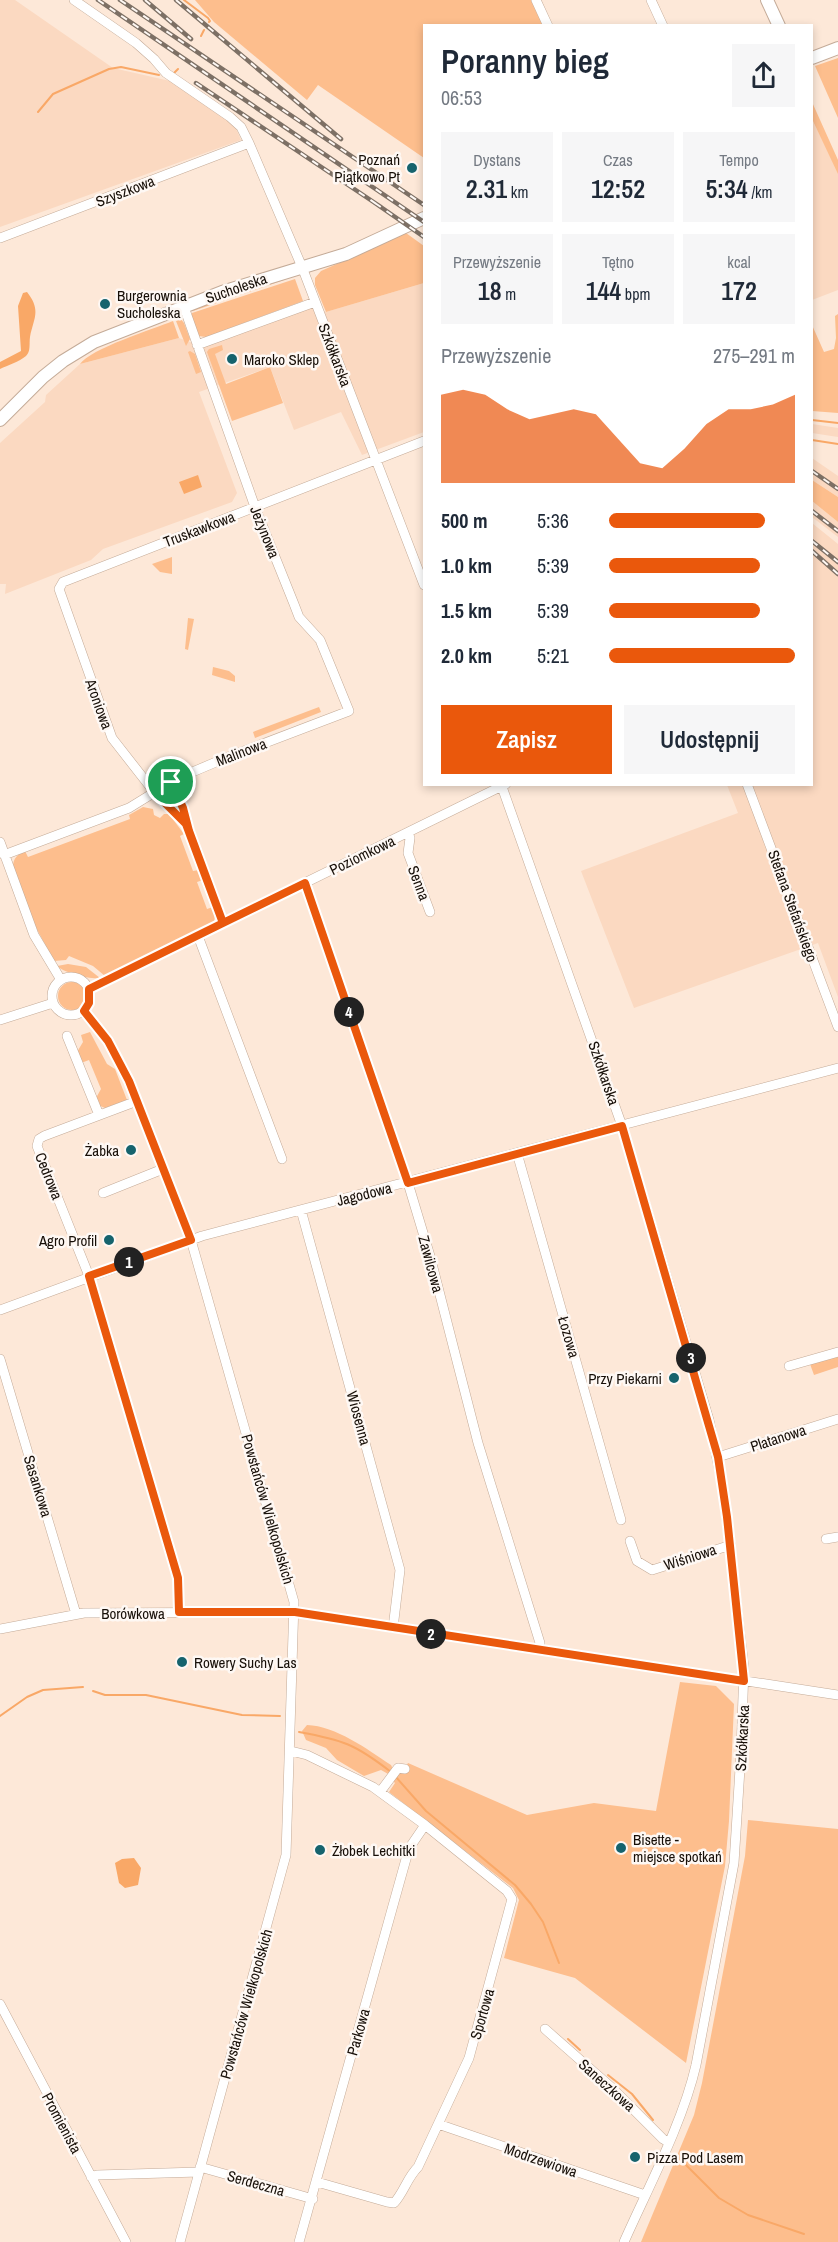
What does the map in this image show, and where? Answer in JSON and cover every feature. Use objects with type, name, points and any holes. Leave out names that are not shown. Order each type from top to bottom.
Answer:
[{"type":"street","name":"Szkółkarska","points":[[74,0],[136,43],[166,73],[241,127],[302,267],[423,582]]},
{"type":"street","points":[[536,0],[547,24]]},
{"type":"street","points":[[651,0],[662,24]]},
{"type":"street","points":[[767,0],[778,24]]},
{"type":"street","points":[[813,58],[838,48]]},
{"type":"street","name":"Szyszkowa","points":[[0,238],[249,143]]},
{"type":"street","name":"Sucholeska","points":[[0,420],[43,377],[78,351],[112,334],[250,283],[354,250],[423,218]]},
{"type":"street","points":[[197,345],[315,302]]},
{"type":"street","name":"Jeżynowa","points":[[184,307],[255,507],[299,617],[320,640],[349,711]]},
{"type":"street","points":[[376,460],[423,441]]},
{"type":"street","name":"Truskawkowa","points":[[59,589],[63,582],[376,460]]},
{"type":"street","name":"Aroniowa","points":[[59,589],[112,738],[155,793],[173,809],[189,831]]},
{"type":"street","name":"Malinowa","points":[[4,855],[129,808],[171,782],[223,759],[349,711]]},
{"type":"street","name":"Aroniowa","points":[[171,782],[183,808],[189,831],[223,923]]},
{"type":"street","name":"Poziomkowa","points":[[89,989],[501,786]]},
{"type":"street","name":"Szkółkarska","points":[[503,786],[622,1126],[718,1457],[744,1681],[734,1863],[694,2076],[624,2242]]},
{"type":"street","name":"Stefana Stefańskiego","points":[[748,786],[838,1027]]},
{"type":"street","name":"Senna","points":[[408,833],[410,838],[408,853]]},
{"type":"street","name":"Senna","points":[[394,839],[408,853],[430,912]]},
{"type":"street","points":[[0,842],[31,928],[45,957],[61,980]]},
{"type":"street","name":"Zawilcowa","points":[[305,883],[408,1183],[430,1256],[478,1443],[524,1584],[540,1649]]},
{"type":"street","points":[[198,936],[282,1159]]},
{"type":"street","points":[[66,978],[82,980],[89,989],[89,1003],[84,1011],[78,1014],[66,1015],[56,1008],[53,1002],[52,993],[61,980],[66,978]]},
{"type":"street","points":[[0,1020],[53,1002]]},
{"type":"street","name":"Powstańców Wielkopolskich","points":[[84,1011],[115,1053],[137,1101],[191,1240],[295,1612],[287,1845],[284,1866],[180,2242]]},
{"type":"street","points":[[67,1036],[99,1115]]},
{"type":"street","name":"Jagodowa","points":[[0,1310],[191,1240],[838,1068]]},
{"type":"street","name":"Cedrowa","points":[[89,1276],[37,1146],[39,1139],[44,1136],[137,1101]]},
{"type":"street","name":"Łozowa","points":[[517,1153],[621,1520]]},
{"type":"street","points":[[103,1193],[164,1169]]},
{"type":"street","name":"Wiosenna","points":[[301,1210],[400,1570],[393,1628]]},
{"type":"street","points":[[89,1276],[178,1578],[179,1612]]},
{"type":"street","points":[[789,1366],[838,1352]]},
{"type":"street","name":"Sasankowa","points":[[0,1359],[76,1614]]},
{"type":"street","name":"Platanowa","points":[[718,1457],[838,1419]]},
{"type":"street","points":[[826,1539],[838,1537]]},
{"type":"street","name":"Wiśniowa","points":[[630,1540],[637,1561],[652,1570],[730,1545]]},
{"type":"street","name":"Borówkowa","points":[[0,1629],[76,1614],[295,1612],[838,1695]]},
{"type":"street","name":"Sportowa","points":[[291,1751],[307,1755],[380,1792],[507,1891],[512,1899],[469,2058],[417,2167],[410,2175],[399,2197],[394,2203],[387,2202],[317,2182]]},
{"type":"street","points":[[380,1792],[401,1769]]},
{"type":"street","name":"Parkowa","points":[[299,2242],[313,2199],[406,1859],[411,1846],[425,1825]]},
{"type":"street","name":"Promienista","points":[[0,2004],[126,2242]]},
{"type":"street","name":"Saneczkowa","points":[[544,2030],[612,2088],[668,2142]]},
{"type":"street","name":"Modrzewiowa","points":[[438,2124],[645,2195]]},
{"type":"street","name":"Serdeczna","points":[[91,2177],[200,2170],[313,2199]]},
{"type":"shaded area","points":[[0,0],[15,0],[113,68],[170,81],[234,124],[241,140],[0,227]]},
{"type":"shaded area","points":[[195,0],[531,0],[543,24],[423,24],[423,157],[318,85],[307,100],[214,22]]},
{"type":"shaded area","points":[[838,58],[838,118],[815,66]]},
{"type":"shaded area","points":[[813,104],[838,160],[838,174],[813,121]]},
{"type":"shaded area","points":[[813,121],[838,172],[838,290],[813,300]]},
{"type":"shaded area","points":[[406,233],[423,245],[423,283],[326,312],[315,285],[315,278],[321,271]]},
{"type":"shaded area","points":[[283,278],[284,280],[193,311],[194,308]]},
{"type":"shaded area","points":[[295,279],[303,301],[206,337],[199,336],[192,313]]},
{"type":"shaded area","points":[[423,283],[423,432],[362,455],[341,412],[294,430],[270,367],[199,392],[237,493],[232,502],[103,549],[91,560],[5,594],[6,584],[0,584],[0,443],[45,402],[46,395],[80,364],[179,338],[201,346],[306,302],[326,312]]},
{"type":"shaded area","points":[[27,292],[35,310],[29,352],[20,360],[0,369],[0,362],[21,351],[18,306],[23,293]]},
{"type":"shaded area","points":[[838,314],[838,413],[813,411],[813,327],[824,352],[834,349],[835,316]]},
{"type":"shaded area","points":[[180,318],[190,339],[186,346],[176,321]]},
{"type":"shaded area","points":[[173,321],[179,338],[80,364],[96,352]]},
{"type":"shaded area","points":[[222,345],[223,350],[215,354],[226,384],[270,367],[283,403],[232,421],[207,352],[209,349]]},
{"type":"shaded area","points":[[188,352],[195,354],[201,372],[196,374]]},
{"type":"shaded area","points":[[813,424],[838,428],[838,437],[813,433]]},
{"type":"shaded area","points":[[813,459],[838,476],[838,497],[813,481]]},
{"type":"shaded area","points":[[198,475],[202,487],[184,494],[179,482]]},
{"type":"shaded area","points":[[813,481],[838,497],[838,522],[813,502]]},
{"type":"shaded area","points":[[813,502],[838,522],[838,537],[813,518]]},
{"type":"shaded area","points":[[813,524],[838,544],[838,997],[818,943],[634,1008],[581,871],[738,813],[727,786],[813,786]]},
{"type":"shaded area","points":[[172,557],[172,574],[160,572],[152,564]]},
{"type":"shaded area","points":[[188,618],[194,619],[188,650],[185,649]]},
{"type":"shaded area","points":[[213,667],[229,671],[235,676],[235,682],[212,675]]},
{"type":"shaded area","points":[[319,707],[321,712],[255,738],[253,732]]},
{"type":"shaded area","points":[[143,807],[153,809],[154,815],[160,818],[164,814],[169,814],[184,834],[180,836],[193,871],[199,870],[203,880],[197,882],[207,909],[213,907],[214,922],[105,976],[93,966],[69,956],[66,960],[54,961],[33,922],[13,867],[15,859],[25,851],[28,857],[130,819],[129,815]]},
{"type":"shaded area","points":[[68,964],[86,967],[100,978],[77,975],[57,966]]},
{"type":"shaded area","points":[[72,982],[82,986],[86,996],[82,1006],[72,1010],[62,1006],[58,996],[62,986]]},
{"type":"shaded area","points":[[90,1032],[107,1064],[115,1069],[127,1100],[105,1108],[98,1105],[96,1098],[101,1089],[89,1060],[81,1063],[77,1052],[83,1042],[81,1035]]},
{"type":"shaded area","points":[[838,1356],[838,1367],[814,1375],[810,1364]]},
{"type":"shaded area","points":[[680,1682],[716,1686],[734,1704],[725,1866],[686,2063],[575,1978],[504,1958],[519,1900],[513,1888],[389,1792],[395,1783],[393,1781],[400,1772],[402,1774],[408,1763],[527,1815],[594,1803],[656,1811]]},
{"type":"shaded area","points":[[307,1725],[329,1729],[362,1746],[391,1765],[393,1769],[390,1775],[381,1770],[364,1776],[337,1760],[326,1748],[306,1740],[302,1731]]},
{"type":"shaded area","points":[[748,1820],[838,1829],[838,2242],[641,2242],[694,2115],[745,1856]]},
{"type":"shaded area","points":[[134,1858],[141,1868],[138,1885],[125,1888],[119,1883],[115,1863],[122,1859]]},
{"type":"waterway","points":[[184,0],[208,18],[209,22]]},
{"type":"waterway","points":[[201,36],[204,30]]},
{"type":"waterway","points":[[38,112],[53,94],[109,69],[121,67],[159,75]]},
{"type":"waterway","points":[[173,74],[178,69]]},
{"type":"waterway","points":[[813,420],[838,423]]},
{"type":"waterway","points":[[813,440],[838,444]]},
{"type":"waterway","points":[[0,1716],[27,1697],[43,1690],[83,1687]]},
{"type":"waterway","points":[[93,1691],[105,1695],[146,1695],[242,1715],[280,1716]]},
{"type":"waterway","points":[[299,1732],[348,1744],[391,1772]]},
{"type":"waterway","points":[[395,1776],[426,1811],[515,1885],[543,1922],[559,1963]]},
{"type":"waterway","points":[[568,2039],[580,2050]]},
{"type":"waterway","points":[[608,2075],[632,2094],[653,2120]]},
{"type":"waterway","points":[[678,2157],[719,2198],[748,2215],[804,2234]]},
{"type":"railway","points":[[98,0],[423,221]]},
{"type":"railway","points":[[120,0],[423,204]]},
{"type":"railway","points":[[145,0],[191,39]]},
{"type":"railway","points":[[176,0],[341,139]]},
{"type":"railway","points":[[196,83],[381,207]]},
{"type":"railway","points":[[375,203],[423,236]]},
{"type":"railway","points":[[813,472],[838,489]]},
{"type":"railway","points":[[813,512],[838,531]]},
{"type":"railway","points":[[813,542],[838,562]]},
{"type":"railway","points":[[813,552],[838,574]]},
{"type":"place","name":"Poznań Piątkowo Pt","points":[[412,168]]},
{"type":"place","name":"Burgerownia Sucholeska","points":[[105,304]]},
{"type":"place","name":"Maroko Sklep","points":[[232,359]]},
{"type":"place","name":"Żabka","points":[[131,1150]]},
{"type":"place","name":"Agro Profil","points":[[109,1240]]},
{"type":"place","name":"Przy Piekarni","points":[[674,1378]]},
{"type":"place","name":"Rowery Suchy Las","points":[[182,1662]]},
{"type":"place","name":"Bisette - miejsce spotkań","points":[[621,1848]]},
{"type":"place","name":"Żłobek Lechitki","points":[[320,1850]]},
{"type":"place","name":"Pizza Pod Lasem","points":[[635,2157]]},
{"type":"route","points":[[171,782],[155,793],[186,824],[223,923],[305,883],[408,1183],[622,1126],[718,1457],[727,1517],[744,1681],[295,1612],[179,1612],[178,1578],[89,1276],[191,1240],[129,1081],[108,1041],[84,1011],[90,999],[89,989],[223,923],[189,831],[183,808],[171,782]]}]
